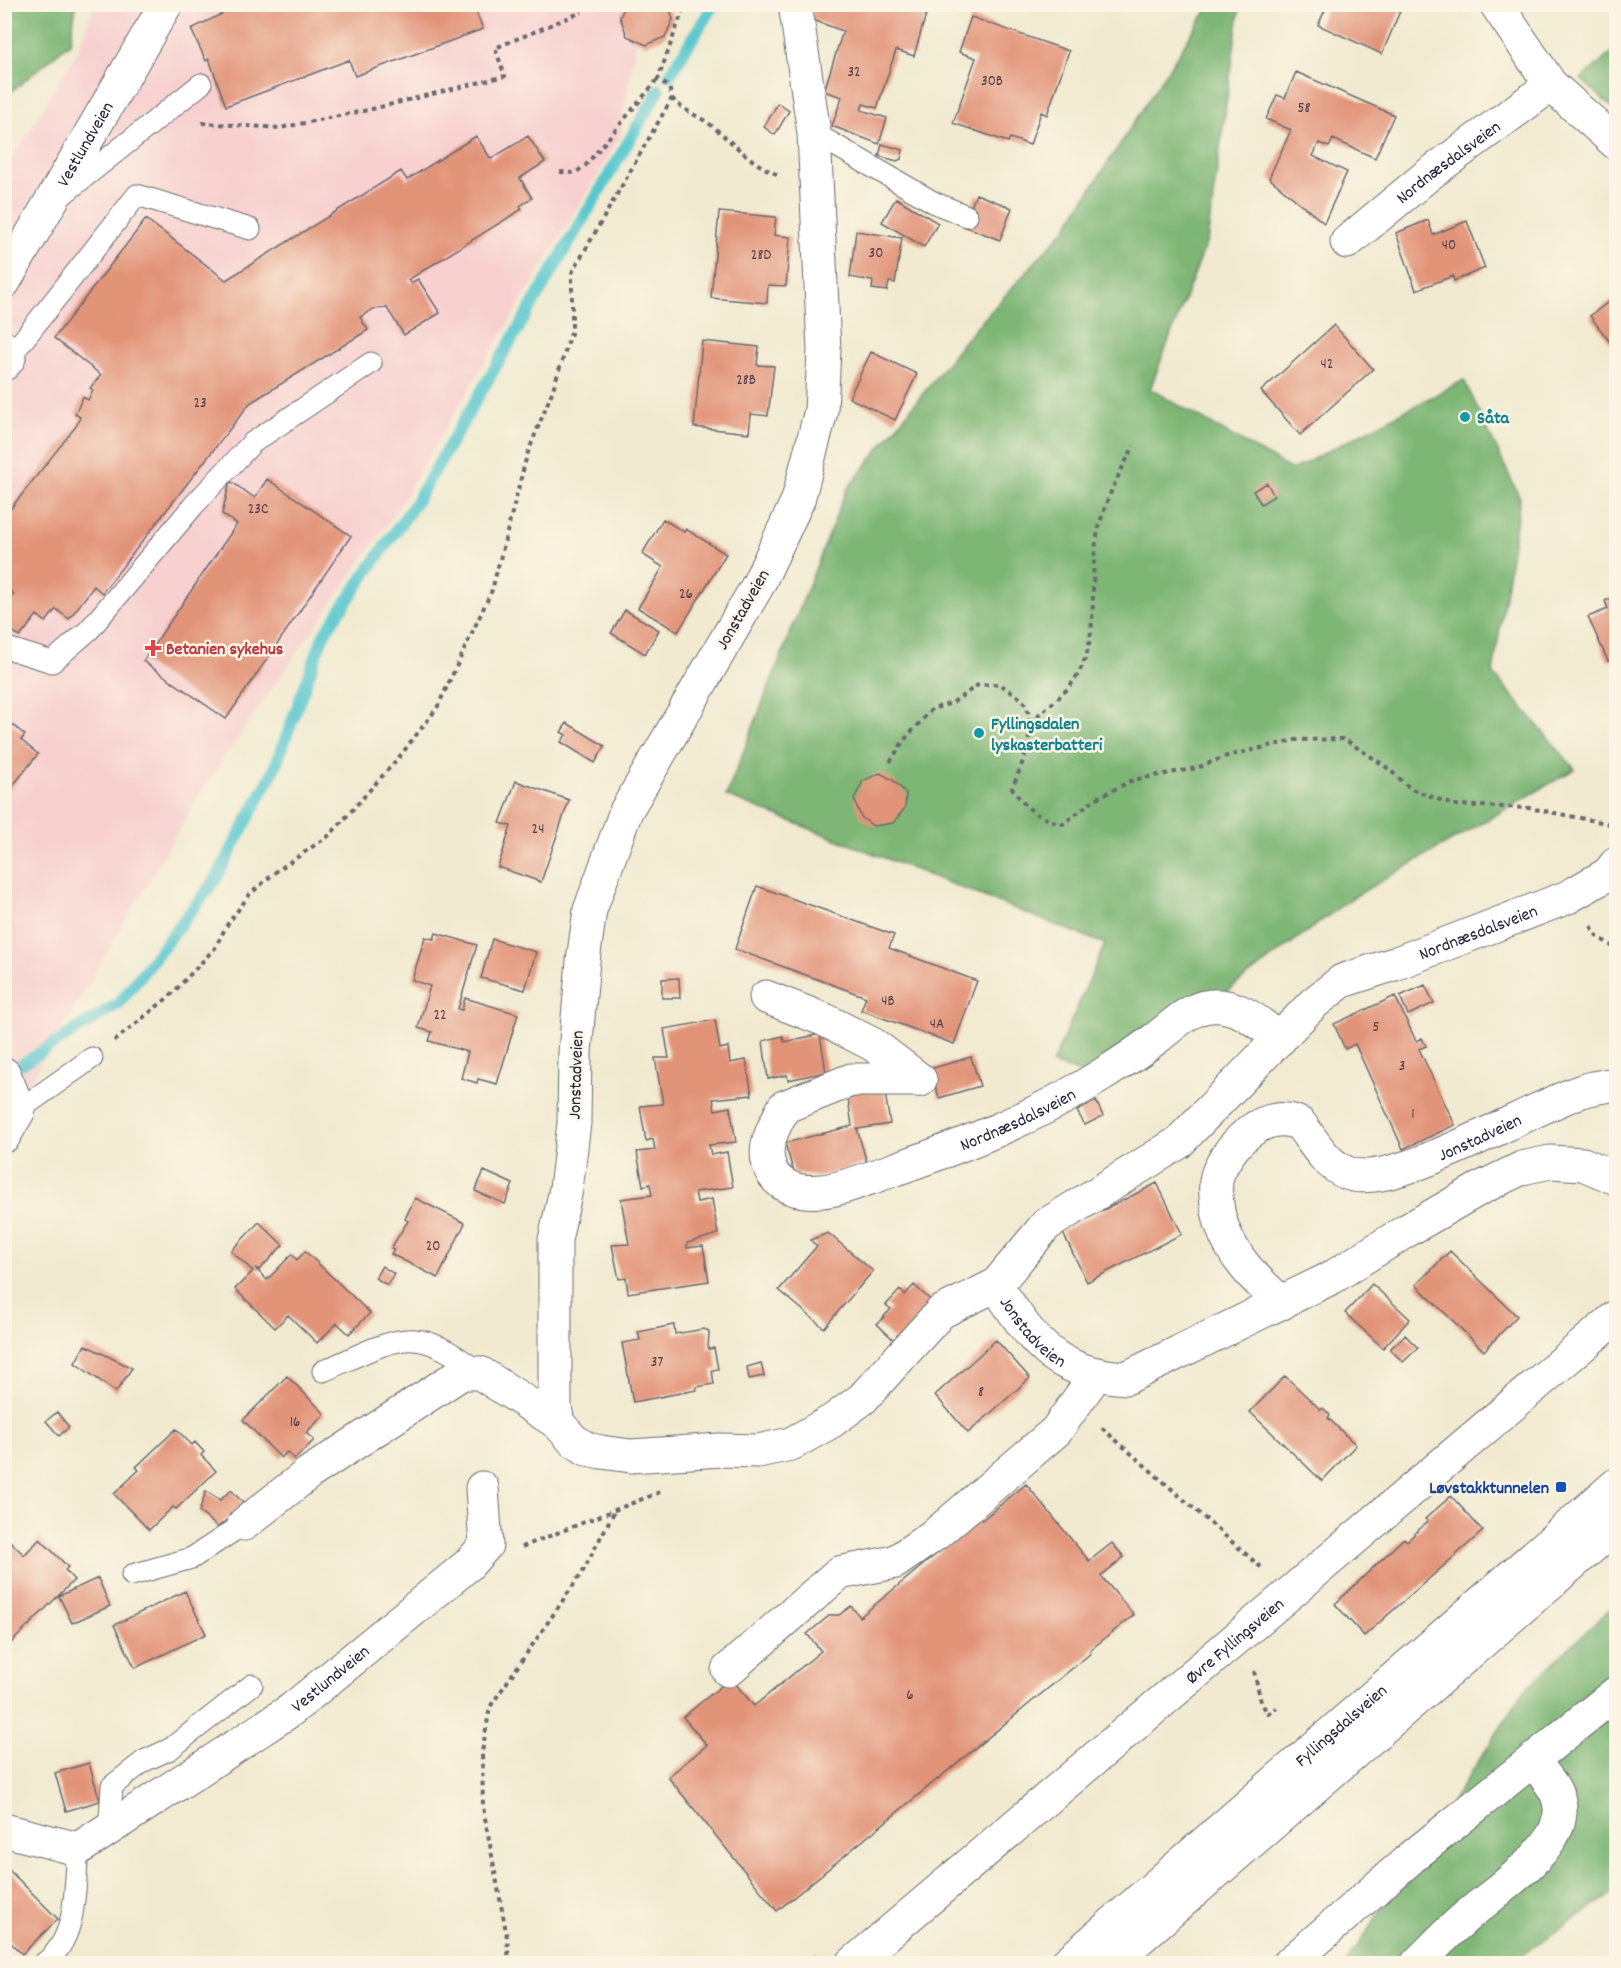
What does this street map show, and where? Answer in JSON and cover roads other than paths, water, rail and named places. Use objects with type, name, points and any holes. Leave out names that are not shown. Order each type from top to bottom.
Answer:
[{"type":"street","name":"Vestlundveien","points":[[4,282],[166,4]]},
{"type":"street","name":"Jonstadveien","points":[[795,4],[814,133],[824,350],[821,411],[798,500],[758,585],[626,811],[590,910],[575,1052],[574,1123],[566,1189],[555,1240],[558,1423],[573,1440],[586,1449],[631,1455],[720,1450],[758,1451],[791,1444],[832,1421],[862,1399],[941,1312],[996,1285],[1029,1335],[1063,1364],[1095,1376],[1126,1378],[1334,1277],[1479,1189],[1522,1168],[1550,1162],[1583,1164],[1617,1178]]},
{"type":"street","points":[[1496,4],[1551,85],[1617,143]]},
{"type":"street","name":"Nordnæsdalsveien","points":[[1347,242],[1428,175],[1551,85]]},
{"type":"street","name":"Nordnæsdalsveien","points":[[996,1285],[1046,1225],[1178,1143],[1314,1003],[1342,981],[1394,964],[1568,897],[1608,874],[1617,864]]},
{"type":"street","name":"Nordnæsdalsveien","points":[[766,997],[825,1020],[874,1045],[920,1080],[851,1080],[825,1088],[784,1107],[770,1134],[766,1148],[768,1164],[776,1178],[788,1187],[801,1191],[823,1191],[920,1161],[1021,1121],[1101,1076],[1175,1022],[1204,1007],[1222,1006],[1250,1015],[1280,1040]]},
{"type":"street","points":[[4,1074],[12,1123]]},
{"type":"street","name":"Jonstadveien","points":[[1282,1303],[1245,1269],[1229,1242],[1217,1200],[1217,1175],[1234,1145],[1251,1130],[1276,1119],[1295,1122],[1300,1124],[1325,1158],[1346,1173],[1372,1177],[1443,1154],[1520,1117],[1586,1089],[1617,1084]]},
{"type":"street","name":"Øvre Fyllingsveien","points":[[852,1964],[1617,1317]]},
{"type":"street","points":[[244,1524],[309,1473],[462,1373],[480,1373],[558,1423]]},
{"type":"street","points":[[728,1670],[839,1573],[895,1562],[937,1533],[1056,1431],[1076,1406],[1095,1376]]},
{"type":"street","name":"Fyllingsdalsveien","points":[[1066,1964],[1617,1485]]},
{"type":"street","name":"Vestlundveien","points":[[78,1849],[291,1710],[451,1580],[486,1545],[482,1488]]},
{"type":"street","name":"Fyllingsdalsveien","points":[[1110,1964],[1617,1526]]},
{"type":"street","points":[[1289,1964],[1412,1857],[1617,1693]]},
{"type":"street","points":[[1417,1964],[1461,1921],[1521,1871],[1552,1836],[1560,1814],[1559,1796],[1533,1761]]},
{"type":"street","points":[[4,1830],[78,1849]]},
{"type":"lane","points":[[50,205],[201,84]]},
{"type":"lane","points":[[814,133],[935,203],[966,216]]},
{"type":"lane","points":[[6,357],[137,195],[250,229]]},
{"type":"lane","points":[[4,648],[52,662],[89,630],[193,506],[252,443],[371,363]]},
{"type":"lane","points":[[12,1123],[92,1058]]},
{"type":"lane","points":[[323,1371],[393,1342],[415,1340],[453,1353],[480,1373]]},
{"type":"lane","points":[[132,1575],[192,1558],[244,1524]]},
{"type":"lane","points":[[114,1827],[110,1817],[111,1796],[112,1786],[117,1780],[144,1761],[170,1749],[252,1685]]},
{"type":"lane","points":[[43,1964],[62,1944],[71,1924],[78,1849]]},
{"type":"waterway","points":[[669,76],[714,4]]},
{"type":"waterway","points":[[22,1064],[119,1003],[216,879],[274,770],[324,634],[416,502],[659,90]]},
{"type":"place","name":"Såta","points":[[1465,417]]},
{"type":"place","name":"Betanien sykehus","points":[[153,648]]},
{"type":"place","name":"Fyllingsdalen lyskasterbatteri","points":[[979,733]]},
{"type":"place","name":"Løvstakktunnelen","points":[[1561,1487]]}]
